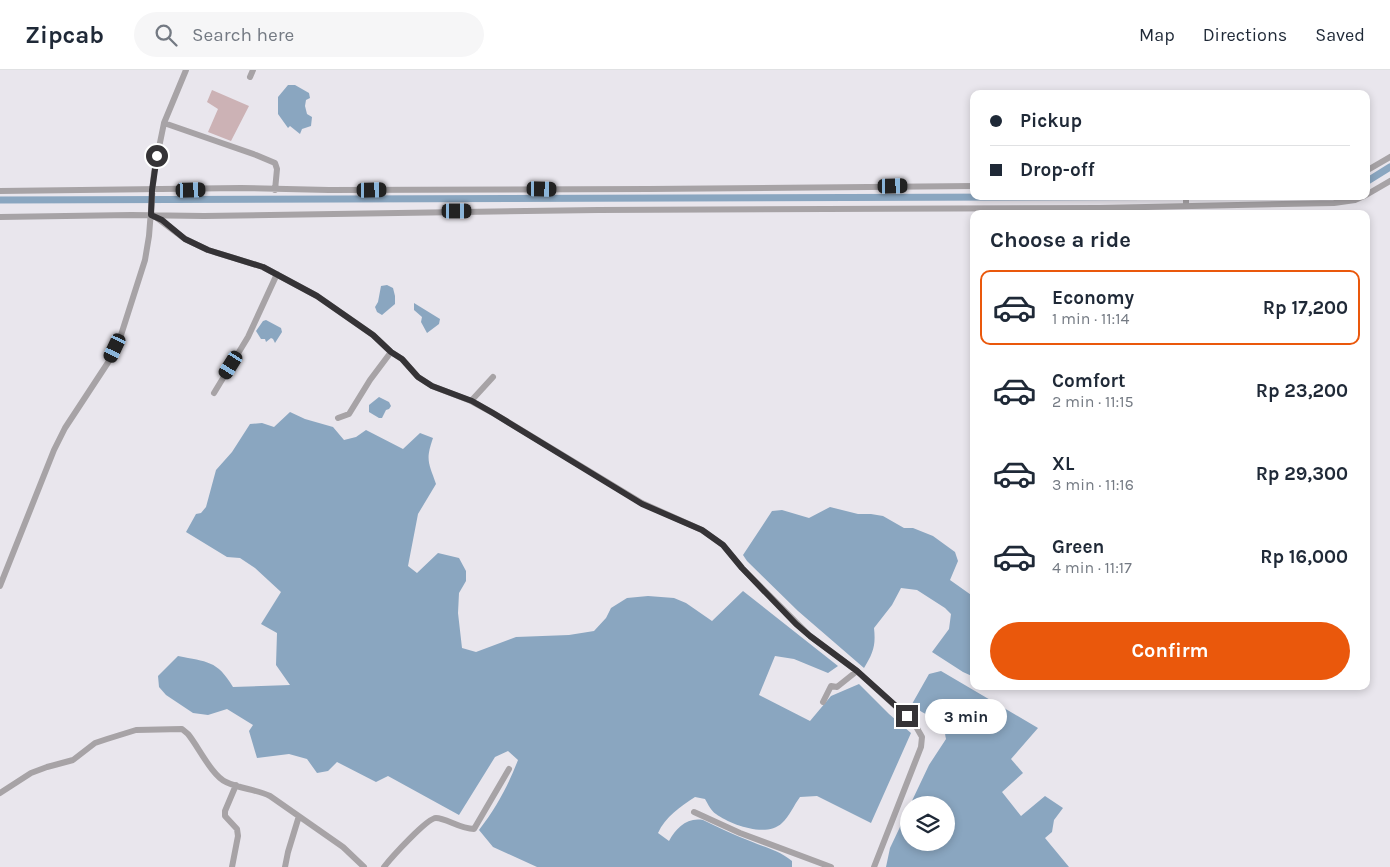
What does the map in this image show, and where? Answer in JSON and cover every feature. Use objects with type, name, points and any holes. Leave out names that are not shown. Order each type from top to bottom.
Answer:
[{"type":"street","points":[[0,586],[54,450],[109,361],[121,335],[145,260],[152,214],[152,192],[164,123],[186,70]]},
{"type":"street","points":[[250,77],[252,70]]},
{"type":"street","points":[[164,123],[256,155],[275,164],[278,169],[275,190]]},
{"type":"street","points":[[1370,169],[1390,157]]},
{"type":"street","points":[[1370,193],[1390,181]]},
{"type":"street","points":[[0,191],[152,192],[241,188],[275,190],[649,189],[970,186]]},
{"type":"street","points":[[0,217],[152,214],[204,216],[1186,201],[1334,203],[1354,200]]},
{"type":"street","points":[[152,214],[185,239],[208,250],[248,262],[277,274],[317,296],[373,335],[391,352],[402,359],[418,377],[432,386],[472,401],[642,504],[702,530],[723,545],[742,568],[803,630],[857,671],[914,722],[922,737],[921,747],[874,867]]},
{"type":"street","points":[[214,393],[248,337],[277,274]]},
{"type":"street","points":[[338,418],[349,414],[370,380],[391,352]]},
{"type":"street","points":[[472,401],[493,376]]},
{"type":"street","points":[[823,702],[831,686],[837,687],[857,671]]},
{"type":"street","points":[[0,793],[31,773],[73,760],[95,743],[107,738],[136,730],[182,729],[188,734],[222,780],[260,791],[270,796],[343,847],[364,867]]},
{"type":"street","points":[[384,867],[423,827],[434,819],[438,818],[456,826],[474,829],[508,769]]},
{"type":"street","points":[[232,867],[238,836],[237,829],[225,816],[225,811],[236,785]]},
{"type":"street","points":[[694,812],[740,833],[831,867]]},
{"type":"street","points":[[285,867],[299,816]]},
{"type":"shaded area","points":[[212,90],[249,106],[231,141],[208,132],[218,109],[207,102]]},
{"type":"water","points":[[288,85],[295,85],[309,93],[310,98],[306,100],[305,106],[307,114],[312,117],[311,126],[302,129],[300,134],[290,126],[288,128],[278,114],[278,97]]},
{"type":"water","points":[[387,285],[393,288],[395,304],[382,315],[377,312],[375,307],[378,302],[381,286]]},
{"type":"water","points":[[414,303],[440,319],[439,324],[427,333],[421,322],[422,317],[414,310]]},
{"type":"water","points":[[266,320],[281,328],[282,332],[275,343],[271,338],[266,342],[265,339],[261,339],[256,331],[263,321]]},
{"type":"water","points":[[379,397],[389,402],[391,406],[386,410],[382,418],[369,412],[369,405]]},
{"type":"water","points":[[290,412],[305,419],[333,427],[344,440],[356,437],[366,430],[403,449],[420,433],[433,438],[429,452],[429,462],[436,484],[418,514],[408,566],[417,573],[438,553],[459,558],[466,571],[466,581],[459,593],[458,613],[462,648],[476,652],[516,637],[569,635],[594,631],[606,618],[611,608],[627,598],[648,596],[674,598],[686,603],[712,621],[743,591],[838,666],[828,673],[794,659],[775,656],[759,695],[810,721],[831,696],[859,684],[911,733],[871,823],[817,796],[800,797],[782,823],[775,827],[758,830],[740,826],[723,818],[713,811],[705,799],[695,797],[669,817],[658,833],[669,841],[683,824],[692,820],[703,820],[781,854],[792,861],[792,867],[537,867],[493,847],[479,830],[501,796],[518,760],[508,751],[495,757],[459,815],[388,776],[376,782],[337,762],[328,771],[317,773],[307,759],[289,754],[257,758],[249,731],[253,725],[227,709],[208,715],[193,713],[166,695],[159,687],[158,676],[178,656],[204,661],[216,667],[233,687],[290,685],[276,665],[277,633],[261,624],[281,592],[255,568],[240,558],[227,557],[186,532],[196,514],[201,513],[206,507],[216,470],[232,452],[250,424],[262,423],[274,427]]},
{"type":"water","points":[[830,507],[858,514],[883,516],[904,528],[913,528],[933,536],[955,552],[958,561],[950,580],[970,594],[970,675],[932,652],[949,629],[951,614],[917,590],[901,588],[892,605],[874,628],[875,640],[873,649],[864,668],[798,611],[743,555],[772,511],[782,510],[809,518]]},
{"type":"water","points":[[941,671],[970,688],[970,690],[973,690],[1038,728],[1011,759],[1023,773],[1002,792],[1021,816],[1045,796],[1063,808],[1054,820],[1052,832],[1045,838],[1069,867],[886,867],[890,848],[900,827],[900,851],[955,851],[955,796],[914,796],[929,765],[946,739],[944,727],[912,704],[929,674]]},
{"type":"waterway","points":[[1370,180],[1390,167]]},
{"type":"waterway","points":[[0,200],[970,197]]},
{"type":"route","points":[[157,156],[152,190],[151,215],[162,220],[185,239],[208,250],[263,267],[317,296],[373,335],[391,352],[402,359],[418,377],[432,386],[472,401],[642,504],[702,530],[723,545],[742,568],[777,602],[796,624],[857,671],[907,716]]}]
